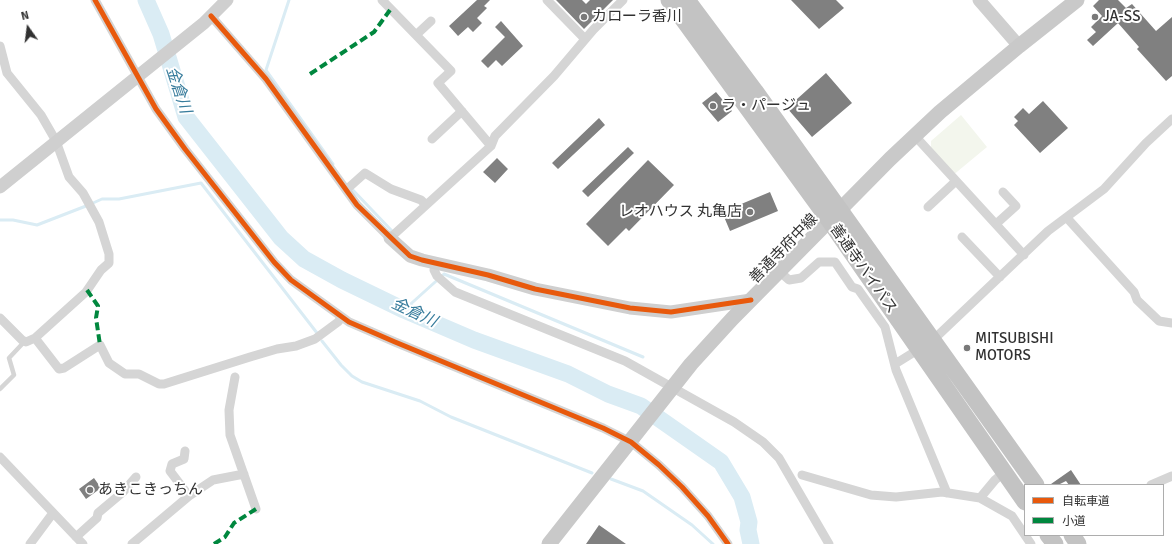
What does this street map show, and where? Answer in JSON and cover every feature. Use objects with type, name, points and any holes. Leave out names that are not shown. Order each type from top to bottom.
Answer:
[{"type":"highway","name":"善通寺バイパス","points":[[669,0],[834,215]]},
{"type":"highway","name":"善通寺バイパス","points":[[687,0],[834,215],[926,345],[1018,460],[1035,484]]},
{"type":"highway","name":"善通寺バイパス","points":[[926,345],[1004,472],[1024,501]]},
{"type":"main road","name":"善通寺府中線","points":[[549,544],[708,344],[834,215],[915,136],[1019,46],[1077,0]]},
{"type":"street","points":[[95,0],[156,109],[185,149],[274,262],[291,280],[342,317],[395,342],[633,439],[682,487],[708,516],[728,544]]},
{"type":"street","points":[[0,187],[211,16],[227,0]]},
{"type":"street","points":[[548,0],[585,39]]},
{"type":"street","points":[[390,238],[490,146],[495,136],[554,76],[585,39],[623,0]]},
{"type":"street","points":[[979,0],[1019,46]]},
{"type":"street","points":[[386,2],[416,36],[451,71],[438,84],[490,146]]},
{"type":"street","points":[[211,16],[271,85],[348,188],[357,205],[410,256],[438,273],[455,292],[625,361],[670,392],[734,422],[763,442],[779,458],[829,544]]},
{"type":"street","points":[[416,36],[431,21]]},
{"type":"street","points":[[0,46],[6,73],[41,115],[56,141],[69,177],[83,193],[99,222],[109,254],[109,263],[100,270],[86,292],[35,338],[25,341],[0,318]]},
{"type":"street","points":[[432,139],[462,112]]},
{"type":"street","points":[[895,364],[926,345],[1048,231],[1104,189],[1146,143],[1171,122]]},
{"type":"street","points":[[915,136],[1024,255]]},
{"type":"street","points":[[348,188],[365,174],[391,189],[421,200],[426,205]]},
{"type":"street","points":[[928,207],[956,181]]},
{"type":"street","points":[[996,224],[1016,206],[1003,192]]},
{"type":"street","points":[[1067,218],[1134,292],[1137,300],[1159,321],[1172,323]]},
{"type":"street","points":[[962,237],[1000,277]]},
{"type":"street","points":[[779,271],[789,280],[801,278],[819,262],[835,262],[852,287],[858,289],[885,327],[895,364],[947,493]]},
{"type":"street","points":[[438,273],[488,275],[535,289],[630,308],[671,312],[751,300]]},
{"type":"street","points":[[35,338],[59,369],[64,368],[100,346],[109,363],[125,374],[139,374],[159,384],[164,384],[250,356],[296,346],[315,339],[338,322],[342,317]]},
{"type":"street","points":[[235,377],[229,410],[230,435],[256,510]]},
{"type":"street","points":[[185,451],[184,459],[172,464],[170,471],[189,496]]},
{"type":"street","points":[[0,457],[83,544]]},
{"type":"street","points":[[980,498],[1004,472],[1018,460]]},
{"type":"street","points":[[132,544],[189,496],[213,480],[244,474]]},
{"type":"street","points":[[802,475],[871,495],[896,497],[947,493],[980,498],[1012,516],[1024,534]]},
{"type":"street","points":[[1153,484],[1172,476]]},
{"type":"street","points":[[76,537],[97,518],[98,513],[124,492],[136,477]]},
{"type":"street","points":[[30,544],[53,513]]},
{"type":"lane","points":[[0,389],[14,375],[10,358],[25,341]]},
{"type":"shaded area","points":[[961,115],[987,147],[952,176],[931,151],[931,141]]},
{"type":"building","points":[[477,0],[490,0],[484,6],[487,8],[477,18],[482,23],[473,32],[468,27],[458,36],[449,26]]},
{"type":"building","name":"カローラ香川","points":[[556,0],[582,0],[586,4],[590,0],[613,0],[584,29]]},
{"type":"building","points":[[791,0],[836,0],[844,8],[819,29]]},
{"type":"building","points":[[1099,0],[1118,0],[1126,8],[1132,4],[1156,31],[1172,17],[1172,76],[1166,81],[1137,49],[1139,47],[1118,23],[1093,46],[1087,40],[1096,32],[1091,27],[1102,16],[1093,6]]},
{"type":"building","points":[[501,21],[523,46],[502,66],[496,60],[488,68],[481,61],[505,37],[495,27]]},
{"type":"building","points":[[826,73],[852,103],[812,137],[787,108]]},
{"type":"building","points":[[716,92],[732,111],[718,122],[702,103]]},
{"type":"building","points":[[1043,101],[1068,128],[1040,153],[1014,125],[1018,121],[1014,117],[1023,108],[1029,114]]},
{"type":"building","points":[[599,118],[605,125],[558,169],[552,163]]},
{"type":"building","points":[[628,147],[634,153],[588,197],[582,191]]},
{"type":"building","points":[[497,158],[508,169],[495,183],[483,172]]},
{"type":"building","points":[[648,160],[674,185],[629,231],[626,228],[608,246],[586,224]]},
{"type":"building","name":"レオハウス 丸亀店","points":[[770,192],[778,211],[730,231],[722,212]]},
{"type":"building","points":[[1071,470],[1080,484],[1068,484],[1066,481],[1060,484],[1051,484]]},
{"type":"building","points":[[94,478],[101,488],[86,499],[79,489]]},
{"type":"building","points":[[599,525],[626,544],[586,544]]},
{"type":"waterway","name":"金倉川","points":[[146,0],[161,34],[186,117],[281,238],[304,259],[342,280],[404,310],[474,340],[568,374],[608,394],[641,406],[721,462],[742,497],[749,522],[748,530],[751,544]]},
{"type":"waterway","points":[[289,0],[266,70],[333,164]]},
{"type":"waterway","points":[[93,203],[102,199],[119,199],[201,183],[317,333]]},
{"type":"waterway","points":[[350,187],[392,231]]},
{"type":"waterway","points":[[0,220],[13,220],[37,225],[86,206]]},
{"type":"waterway","points":[[404,310],[444,274],[643,357]]},
{"type":"waterway","points":[[322,341],[341,365],[352,376],[362,382],[420,401],[451,417],[592,473]]},
{"type":"waterway","points":[[611,479],[643,491],[692,525],[713,544]]},
{"type":"marked path","points":[[310,74],[374,32],[390,10]]},
{"type":"marked path","points":[[87,290],[98,306],[96,318],[100,345]]},
{"type":"marked path","points":[[214,544],[225,537],[234,523],[256,509]]},
{"type":"cycle path","points":[[95,0],[156,109],[185,149],[274,262],[291,280],[349,322],[603,428],[631,442],[659,465],[682,487],[708,516],[728,544]]},
{"type":"cycle path","points":[[211,16],[266,79],[357,205],[410,256],[488,275],[535,289],[630,308],[671,312],[751,300]]},
{"type":"place","name":"カローラ香川","points":[[584,17]]},
{"type":"place","name":"JA-SS","points":[[1095,17]]},
{"type":"place","name":"ラ・パージュ","points":[[713,106]]},
{"type":"place","name":"レオハウス 丸亀店","points":[[750,212]]},
{"type":"place","name":"MITSUBISHI MOTORS","points":[[967,348]]},
{"type":"place","name":"あきこきっちん","points":[[90,490]]}]
